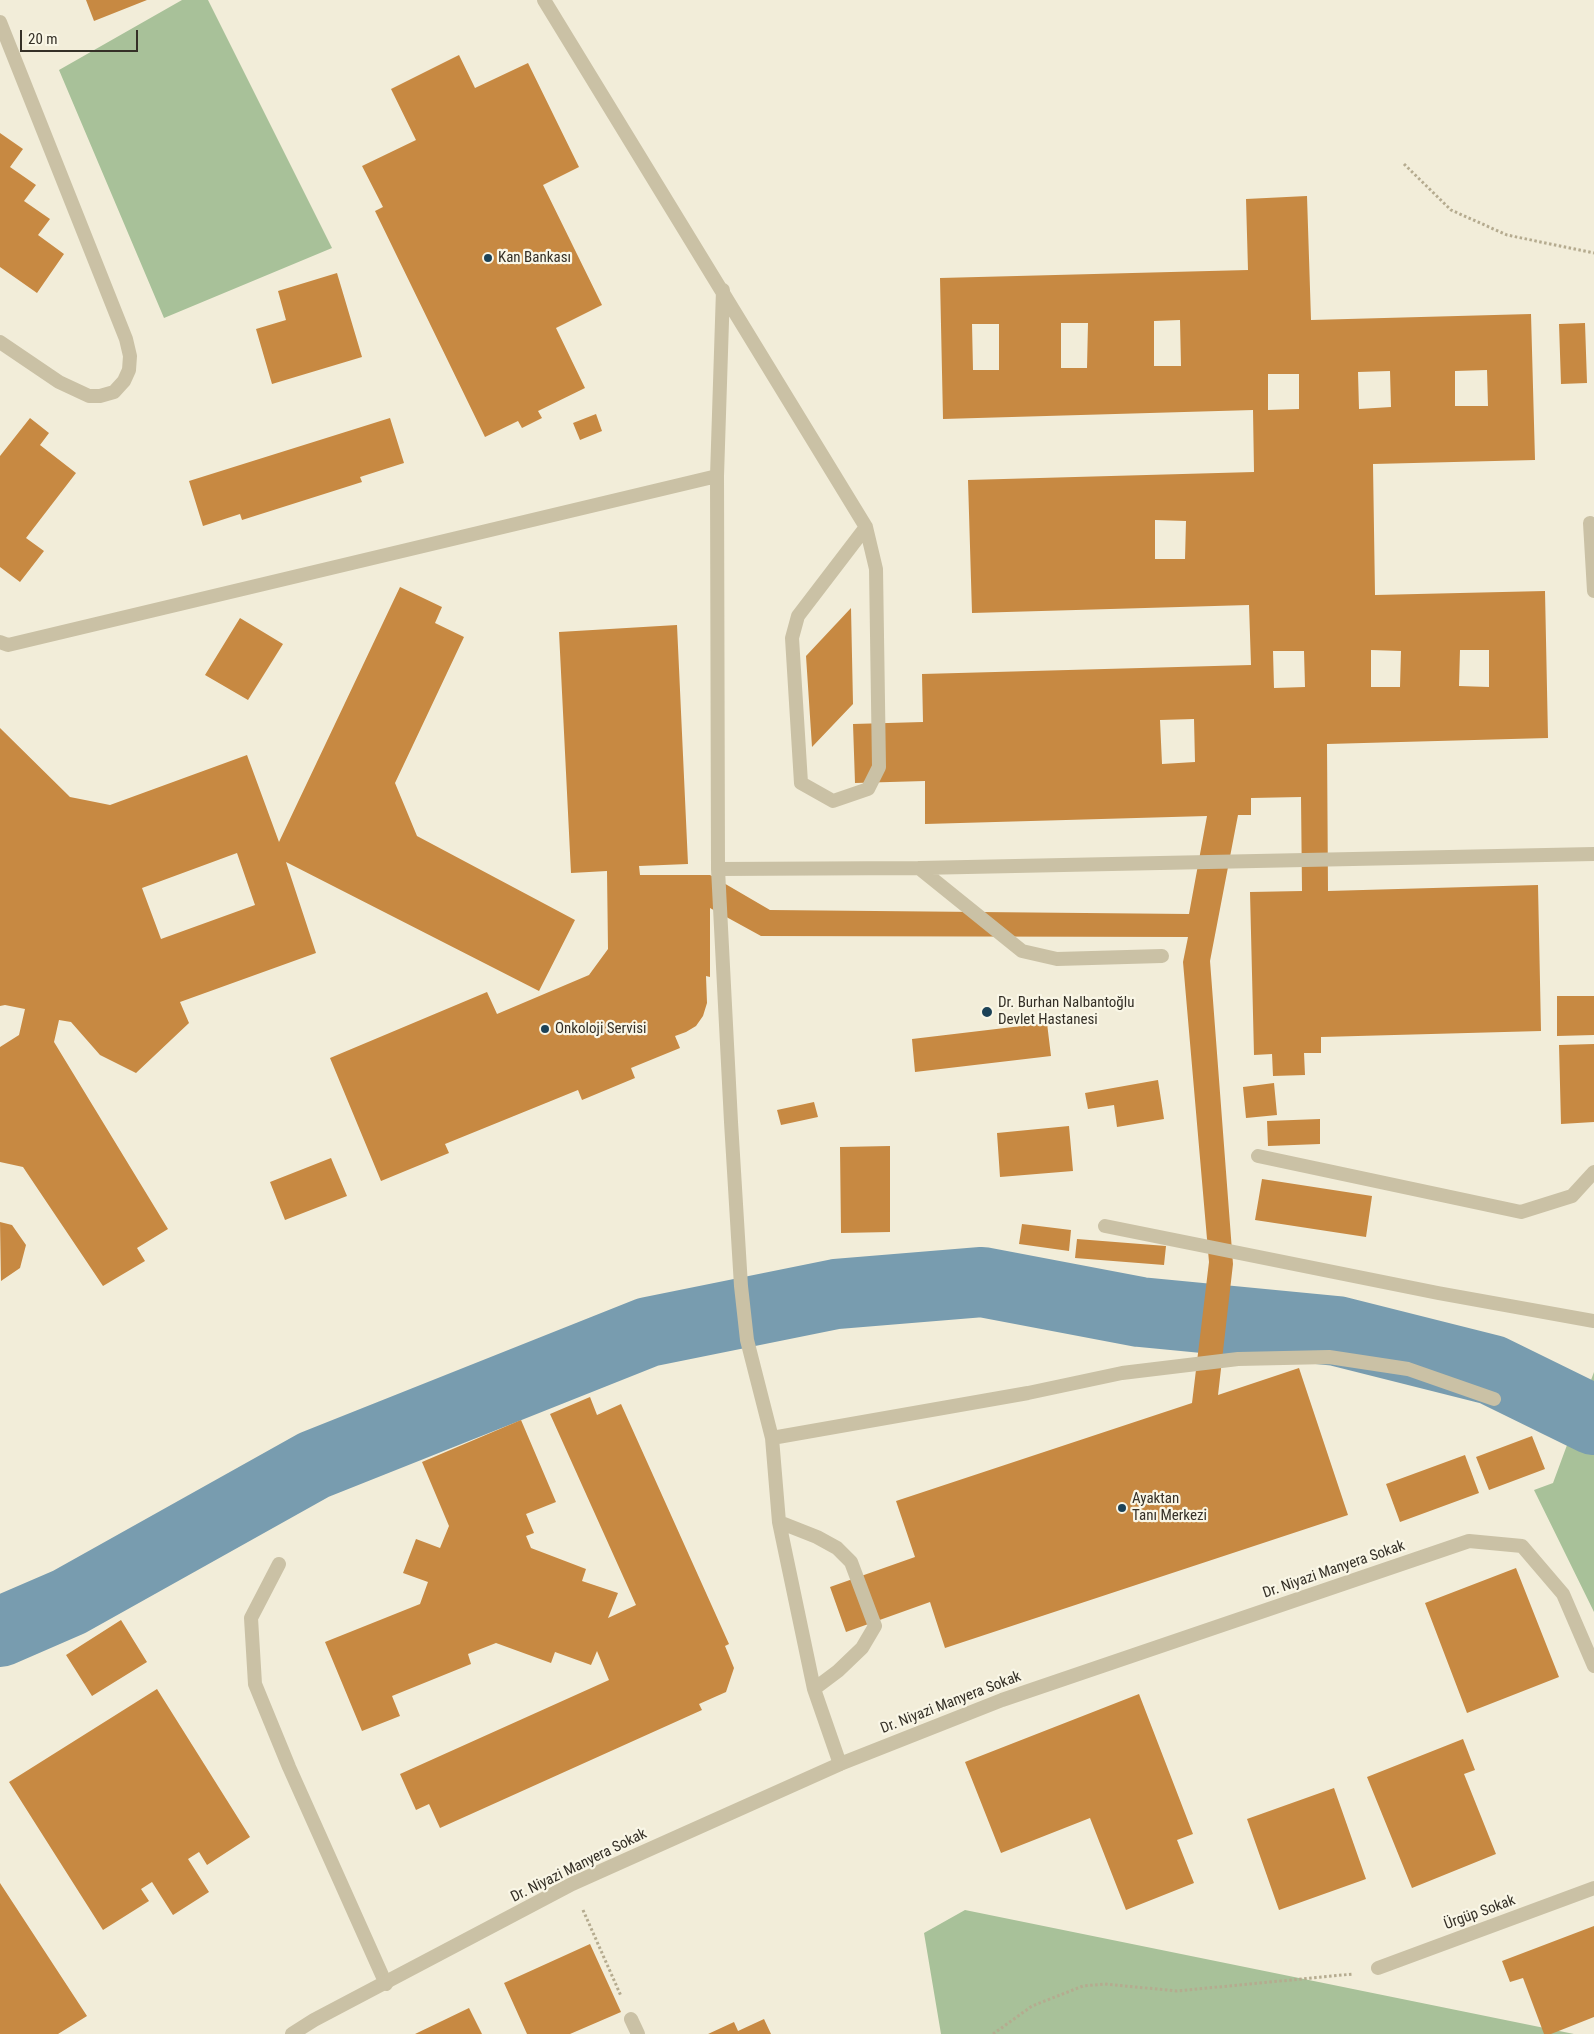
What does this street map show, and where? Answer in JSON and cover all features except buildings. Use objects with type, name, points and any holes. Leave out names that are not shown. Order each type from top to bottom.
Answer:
[{"type":"street","points":[[544,0],[866,526],[876,569],[879,767],[868,789],[833,801],[801,784],[792,638],[798,616],[866,526]]},
{"type":"street","points":[[0,22],[129,348],[130,363],[124,382],[114,392],[105,395],[89,396],[59,382],[0,342]]},
{"type":"street","points":[[723,290],[717,476],[718,869],[741,1286],[747,1340],[772,1438],[779,1522],[814,1689],[840,1764]]},
{"type":"street","points":[[0,642],[8,645],[717,476]]},
{"type":"street","points":[[1590,524],[1594,591]]},
{"type":"street","points":[[718,869],[919,868],[1594,854]]},
{"type":"street","points":[[919,868],[1022,951],[1057,958],[1162,956]]},
{"type":"street","points":[[1258,1156],[1521,1212],[1572,1196],[1594,1172]]},
{"type":"street","points":[[1105,1226],[1594,1321]]},
{"type":"street","points":[[772,1438],[1028,1393],[1122,1373],[1238,1359],[1329,1357],[1408,1369],[1494,1399]]},
{"type":"street","points":[[779,1522],[818,1537],[837,1548],[851,1562],[875,1626],[862,1648],[838,1671],[814,1689]]},
{"type":"street","name":"Dr. Niyazi Manyera Sokak","points":[[292,2034],[314,2020],[386,1984],[572,1884],[840,1764],[1002,1700],[1469,1541],[1522,1546],[1563,1594],[1594,1666]]},
{"type":"street","points":[[279,1564],[251,1618],[255,1684],[289,1767],[386,1984]]},
{"type":"street","name":"Ürgüp Sokak","points":[[1378,1968],[1594,1888]]},
{"type":"street","points":[[631,2019],[638,2034]]},
{"type":"path","points":[[1404,164],[1451,210],[1507,236],[1594,253]]},
{"type":"path","points":[[572,1884],[631,2019]]},
{"type":"path","points":[[993,2034],[1032,2006],[1082,1986],[1105,1984],[1177,1991],[1346,1976],[1378,1968]]},
{"type":"green space","points":[[182,0],[208,0],[332,248],[164,318],[59,70]]},
{"type":"green space","points":[[1594,1372],[1594,1612],[1534,1490],[1553,1483]]},
{"type":"green space","points":[[965,1910],[1574,2034],[941,2034],[924,1933]]},
{"type":"waterway","points":[[0,1632],[69,1602],[314,1465],[648,1332],[836,1294],[982,1282],[1140,1312],[1337,1331],[1492,1370],[1594,1420]]},
{"type":"place","name":"Kan Bankası","points":[[488,258]]},
{"type":"place","name":"Dr. Burhan Nalbantoğlu Devlet Hastanesi","points":[[987,1012]]},
{"type":"place","name":"Onkoloji Servisi","points":[[545,1029]]},
{"type":"place","name":"Ayaktan Tanı Merkezi","points":[[1122,1508]]}]
